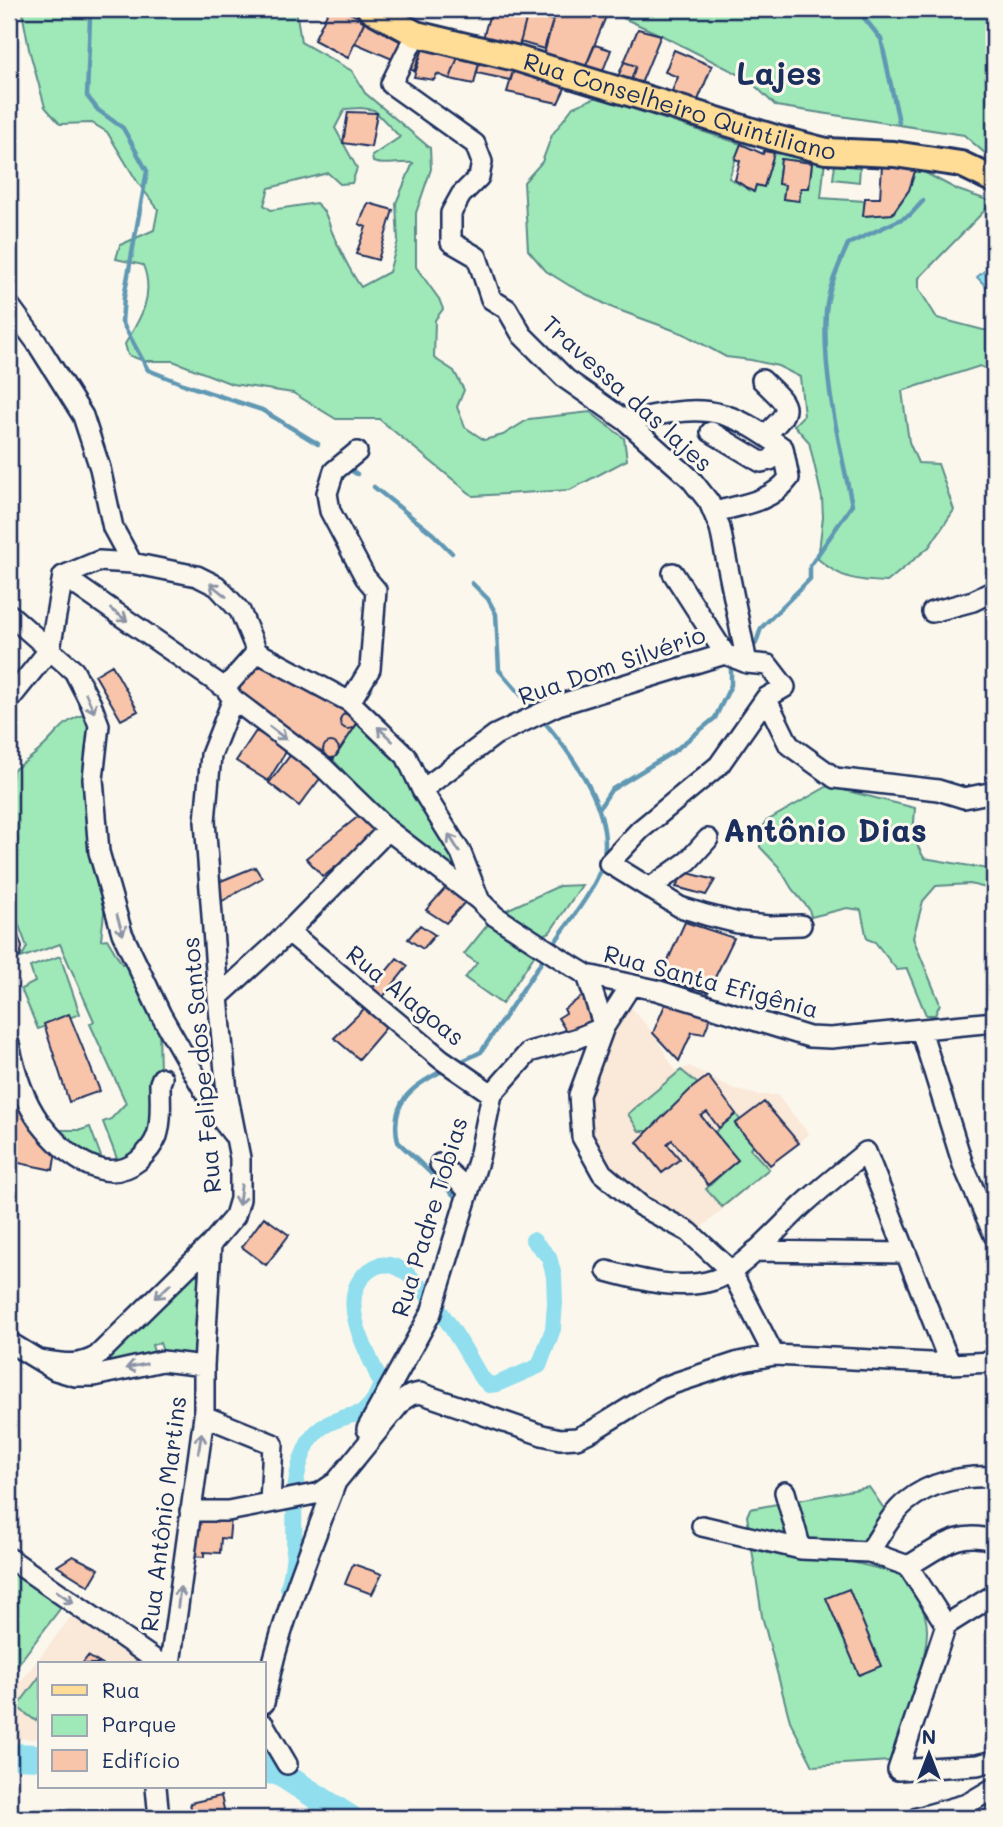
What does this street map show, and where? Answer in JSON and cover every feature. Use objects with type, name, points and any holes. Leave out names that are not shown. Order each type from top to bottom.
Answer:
[{"type":"main road","name":"Rua Conselheiro Quintiliano","points":[[370,9],[415,34],[514,58],[802,145],[826,151],[894,154],[961,164],[994,180]]},
{"type":"street","name":"Travessa das lajes","points":[[415,34],[391,84],[475,144],[482,162],[479,177],[461,195],[451,214],[451,242],[477,257],[491,299],[507,309],[522,335],[566,379],[626,421],[690,478],[709,502],[720,528],[747,663]]},
{"type":"street","points":[[9,305],[15,324],[83,416],[100,468],[113,528],[132,563]]},
{"type":"street","points":[[762,380],[786,407],[783,418],[765,435]]},
{"type":"street","points":[[626,421],[662,414],[710,410],[726,413],[783,448],[789,478],[781,489],[751,503],[714,512]]},
{"type":"street","points":[[711,432],[761,462],[770,460],[783,448]]},
{"type":"street","points":[[350,702],[370,669],[376,590],[365,577],[330,511],[327,493],[334,471],[357,452]]},
{"type":"street","points":[[9,700],[50,649],[63,576],[99,561],[132,563],[197,576],[217,586],[240,611],[257,652],[350,702],[406,756],[422,790],[461,853],[479,900]]},
{"type":"street","points":[[673,573],[725,654]]},
{"type":"street","name":"Rua Santa Efigênia","points":[[63,576],[229,694],[323,767],[388,830],[479,900],[495,916],[579,970],[809,1037],[831,1038],[994,1022]]},
{"type":"street","points":[[932,612],[974,601],[994,592]]},
{"type":"street","points":[[9,614],[74,671],[91,704],[99,725],[93,779],[99,852],[122,933],[167,1027],[218,1115],[236,1138]]},
{"type":"street","points":[[229,694],[257,652]]},
{"type":"street","name":"Rua Dom Silvério","points":[[422,790],[495,735],[558,705],[725,654],[747,663],[768,665],[785,687],[766,698]]},
{"type":"street","name":"Rua Felipe dos Santos","points":[[39,1360],[77,1364],[97,1356],[212,1244],[235,1216],[240,1199],[240,1158],[227,1092],[205,821],[211,755],[229,694]]},
{"type":"street","points":[[801,925],[758,925],[706,915],[680,906],[609,863],[640,830],[719,765],[766,698],[789,745],[835,778],[938,790],[964,798],[994,792]]},
{"type":"street","points":[[218,998],[289,932],[388,830]]},
{"type":"street","points":[[651,887],[688,861],[708,839]]},
{"type":"street","name":"Rua Alagoas","points":[[289,932],[441,1059],[492,1094]]},
{"type":"street","points":[[579,970],[604,1027]]},
{"type":"street","points":[[631,985],[604,1027],[579,1095],[582,1137],[602,1173],[641,1206],[689,1231],[731,1271],[774,1355]]},
{"type":"street","name":"Rua Padre Tobias","points":[[340,1476],[431,1313],[479,1157],[492,1094],[529,1052],[575,1039],[604,1027]]},
{"type":"street","points":[[921,1030],[963,1165],[994,1236]]},
{"type":"street","points":[[9,1044],[17,1079],[40,1122],[75,1158],[113,1172],[132,1165],[154,1143],[159,1125],[162,1078]]},
{"type":"street","points":[[607,1271],[657,1282],[691,1284],[715,1280],[731,1271],[755,1251],[806,1202],[866,1152],[950,1364]]},
{"type":"street","points":[[440,1164],[468,1191]]},
{"type":"street","name":"Rua Antônio Martins","points":[[170,1662],[204,1416],[204,1366],[212,1244]]},
{"type":"street","points":[[755,1251],[906,1253]]},
{"type":"street","points":[[9,1342],[55,1370],[85,1377],[162,1361],[204,1366]]},
{"type":"street","points":[[190,1511],[228,1511],[320,1493],[340,1476],[403,1400],[420,1393],[542,1434],[576,1438],[592,1432],[660,1389],[739,1362],[774,1355],[950,1364],[994,1362]]},
{"type":"street","points":[[204,1416],[273,1444],[286,1499]]},
{"type":"street","points":[[869,1552],[904,1504],[928,1489],[959,1478],[977,1475],[994,1477]]},
{"type":"street","points":[[266,1692],[301,1574],[340,1476]]},
{"type":"street","points":[[785,1492],[801,1549]]},
{"type":"street","points":[[702,1525],[801,1549],[869,1552],[908,1566],[946,1625]]},
{"type":"street","points":[[908,1566],[960,1536],[981,1536],[994,1541]]},
{"type":"street","points":[[9,1558],[158,1662]]},
{"type":"street","points":[[994,1597],[946,1625],[898,1770],[977,1765],[994,1760]]},
{"type":"street","points":[[266,1728],[287,1764]]},
{"type":"street","points":[[156,1788],[159,1818]]},
{"type":"street","points":[[917,1818],[966,1811],[994,1788]]},
{"type":"shaded area","points":[[629,1005],[653,1033],[675,1070],[689,1066],[736,1090],[758,1095],[777,1095],[809,1134],[700,1229],[682,1228],[646,1208],[582,1137],[592,1058]]},
{"type":"shaded area","points":[[78,1608],[146,1662],[38,1662],[38,1739],[9,1738],[9,1697]]},
{"type":"green space","points":[[24,9],[296,9],[301,42],[352,71],[365,93],[430,148],[431,169],[416,213],[416,267],[443,309],[435,320],[434,358],[454,371],[464,390],[457,407],[465,427],[484,440],[503,435],[529,419],[590,412],[624,438],[627,460],[570,490],[473,496],[379,419],[336,419],[293,393],[232,384],[173,361],[144,361],[128,355],[125,344],[144,306],[148,286],[143,265],[116,259],[120,245],[154,230],[158,209],[138,183],[107,132],[92,123],[60,124],[45,107],[23,17]],"holes":[[[345,109],[374,110],[400,137],[372,156],[373,162],[413,163],[396,203],[398,241],[389,272],[361,287],[320,206],[316,203],[271,210],[264,205],[269,188],[328,173],[340,184],[352,183],[357,168],[335,128]]]},
{"type":"green space","points":[[603,9],[994,9],[994,161],[964,135],[776,106],[748,79]]},
{"type":"green space","points":[[597,97],[741,144],[729,178],[753,192],[756,185],[764,186],[774,153],[825,160],[821,198],[865,201],[864,216],[893,214],[909,190],[916,168],[958,190],[993,202],[919,278],[919,289],[937,318],[983,330],[994,330],[994,373],[980,366],[902,391],[909,442],[918,463],[938,464],[954,510],[929,547],[887,582],[850,578],[834,571],[818,559],[823,517],[822,498],[809,442],[794,425],[804,415],[800,377],[778,366],[726,357],[684,334],[613,308],[546,271],[528,250],[524,182],[542,162],[552,135],[573,107]],"holes":[[[781,159],[812,163],[809,188],[801,188],[799,201],[784,199],[785,185],[778,184]]]},
{"type":"green space","points":[[835,165],[860,167],[859,182],[833,179]]},
{"type":"green space","points":[[91,712],[107,884],[101,940],[107,939],[122,964],[126,962],[159,1026],[160,1075],[151,1138],[119,1164],[103,1122],[111,1119],[126,1103],[90,1024],[94,1021],[60,944],[21,958],[27,947],[9,899],[15,874],[18,838],[10,803],[13,770],[65,725]]},
{"type":"green space","points":[[360,719],[386,738],[464,876],[394,824],[333,760]]},
{"type":"green space","points":[[828,786],[915,808],[913,837],[924,858],[994,870],[994,890],[970,884],[936,886],[923,901],[913,938],[940,1004],[935,1015],[926,1015],[907,969],[897,970],[875,942],[867,939],[861,910],[847,908],[811,917],[809,909],[792,889],[779,867],[760,847],[765,822]]},
{"type":"green space","points":[[582,885],[550,932],[542,936],[502,912],[559,886]]},
{"type":"green space","points":[[489,923],[536,953],[502,1004],[465,978],[477,963],[464,954]]},
{"type":"green space","points":[[60,956],[80,1014],[38,1029],[21,989],[35,982],[30,967]]},
{"type":"green space","points":[[681,1070],[698,1084],[649,1131],[639,1131],[628,1114]]},
{"type":"green space","points":[[736,1114],[740,1120],[735,1124],[753,1145],[750,1149],[769,1169],[722,1207],[706,1189],[737,1160],[715,1132]]},
{"type":"green space","points":[[90,1127],[103,1162],[94,1161],[54,1130],[81,1130]]},
{"type":"green space","points":[[191,1273],[199,1276],[196,1355],[164,1355],[160,1343],[152,1345],[155,1356],[114,1365],[103,1357]]},
{"type":"green space","points":[[869,1487],[887,1513],[847,1561],[905,1575],[925,1616],[927,1630],[923,1660],[890,1761],[813,1766],[790,1721],[762,1616],[747,1516],[750,1509]]},
{"type":"green space","points":[[9,1556],[69,1597],[9,1676]]},
{"type":"green space","points":[[38,1679],[36,1721],[17,1707]]},
{"type":"water","points":[[990,266],[994,270],[994,288],[990,291],[977,277]]},
{"type":"building","points":[[329,9],[341,9],[365,20],[348,58],[314,40]]},
{"type":"building","points":[[491,9],[553,20],[544,49],[520,42],[518,51],[482,42]]},
{"type":"building","points":[[491,9],[527,16],[518,51],[482,42]]},
{"type":"building","points":[[556,9],[583,9],[607,14],[585,68],[544,54]]},
{"type":"building","points":[[365,20],[404,38],[392,59],[355,43]]},
{"type":"building","points":[[638,29],[661,35],[640,86],[617,79]]},
{"type":"building","points":[[415,42],[424,45],[414,71],[405,66]]},
{"type":"building","points":[[424,45],[459,54],[450,79],[437,74],[434,80],[414,77]]},
{"type":"building","points":[[595,45],[611,50],[602,73],[585,68]]},
{"type":"building","points":[[674,50],[712,66],[696,105],[670,96],[678,77],[665,72]]},
{"type":"building","points":[[459,54],[480,58],[474,84],[450,79]]},
{"type":"building","points":[[480,58],[515,66],[510,80],[477,73]]},
{"type":"building","points":[[624,62],[636,66],[630,83],[617,79]]},
{"type":"building","points":[[515,66],[566,86],[558,103],[507,92]]},
{"type":"building","points":[[348,112],[377,113],[371,147],[343,143]]},
{"type":"building","points":[[741,144],[763,154],[764,151],[774,153],[764,187],[756,185],[754,192],[735,180],[740,161],[735,159]]},
{"type":"building","points":[[781,159],[812,163],[809,188],[801,188],[799,201],[783,199],[785,185],[778,184]]},
{"type":"building","points":[[882,165],[916,168],[909,190],[892,214],[863,216],[865,198],[880,198]]},
{"type":"building","points":[[368,203],[393,210],[378,260],[356,254],[366,227],[359,224]]},
{"type":"building","points":[[255,657],[360,719],[333,760],[232,693]]},
{"type":"building","points":[[112,665],[138,711],[121,720],[95,675]]},
{"type":"building","points":[[348,713],[354,715],[354,727],[348,729],[342,727],[340,721],[342,715]]},
{"type":"building","points":[[256,731],[287,750],[268,781],[236,761]]},
{"type":"building","points":[[331,742],[339,750],[331,758],[323,750]]},
{"type":"building","points":[[292,753],[322,776],[299,806],[269,783]]},
{"type":"building","points":[[360,815],[378,833],[323,877],[306,858]]},
{"type":"building","points":[[255,867],[262,878],[219,903],[216,883]]},
{"type":"building","points":[[684,872],[715,880],[706,895],[676,887]]},
{"type":"building","points":[[448,885],[468,899],[446,923],[426,910]]},
{"type":"building","points":[[10,911],[22,947],[20,957],[9,961]]},
{"type":"building","points":[[685,922],[734,938],[708,992],[660,978]]},
{"type":"building","points":[[420,925],[435,935],[423,949],[408,939]]},
{"type":"building","points":[[397,958],[408,966],[383,997],[371,990]]},
{"type":"building","points":[[583,996],[597,1019],[570,1037],[558,1018],[566,1013],[564,1009]]},
{"type":"building","points":[[667,1000],[711,1016],[704,1034],[692,1032],[679,1061],[653,1033]]},
{"type":"building","points":[[366,1007],[389,1024],[359,1059],[334,1038]]},
{"type":"building","points":[[69,1014],[100,1091],[69,1102],[44,1024]]},
{"type":"building","points":[[708,1076],[736,1114],[719,1128],[707,1112],[701,1116],[738,1160],[708,1185],[672,1140],[667,1144],[680,1159],[662,1173],[637,1142],[692,1088]]},
{"type":"building","points":[[9,1098],[23,1098],[57,1145],[53,1170],[9,1161]]},
{"type":"building","points":[[764,1102],[799,1143],[770,1165],[735,1124]]},
{"type":"building","points":[[264,1217],[289,1235],[266,1265],[242,1247]]},
{"type":"building","points":[[196,1515],[231,1517],[229,1539],[221,1538],[220,1553],[204,1552],[204,1557],[193,1556]]},
{"type":"building","points":[[73,1556],[99,1569],[89,1586],[57,1566]]},
{"type":"building","points":[[353,1564],[382,1574],[372,1594],[345,1584]]},
{"type":"building","points":[[849,1589],[881,1666],[859,1675],[826,1598]]},
{"type":"building","points":[[88,1656],[98,1662],[84,1662]]},
{"type":"building","points":[[221,1796],[226,1818],[193,1818],[190,1803]]},
{"type":"waterway","points":[[88,9],[90,18],[87,96],[98,110],[123,128],[147,171],[124,297],[122,322],[148,370],[262,410],[318,444]]},
{"type":"waterway","points":[[857,9],[881,39],[899,122]]},
{"type":"waterway","points":[[751,649],[761,628],[810,579],[810,566],[852,505],[829,385],[825,336],[826,311],[834,277],[848,244],[910,215],[923,201]]},
{"type":"waterway","points":[[347,468],[357,474]]},
{"type":"waterway","points":[[374,487],[433,534],[452,553]]},
{"type":"waterway","points":[[472,583],[488,599],[496,614],[499,670],[535,711]]},
{"type":"waterway","points":[[600,807],[611,790],[673,752],[715,718],[731,685],[733,663]]},
{"type":"waterway","points":[[543,720],[567,751],[589,787],[598,807],[605,846],[602,865],[593,887],[551,948]]},
{"type":"waterway","points":[[458,1063],[481,1052],[546,955]]},
{"type":"waterway","points":[[444,1070],[422,1082],[406,1097],[400,1106],[396,1128],[398,1142],[458,1199]]},
{"type":"waterway","points":[[288,1587],[294,1553],[296,1484],[305,1450],[322,1427],[364,1411],[381,1384],[356,1323],[355,1291],[362,1278],[375,1267],[382,1265],[394,1266],[405,1272],[437,1307],[480,1376],[489,1385],[497,1384],[539,1366],[553,1329],[554,1276],[549,1257],[533,1240]]},
{"type":"waterway","points":[[9,1756],[38,1757]]},
{"type":"waterway","points":[[266,1756],[278,1772]]},
{"type":"waterway","points":[[266,1771],[278,1772],[350,1818]]},
{"type":"district","name":"Lajes","points":[[779,74]]},
{"type":"district","name":"Antônio Dias","points":[[825,831]]}]
